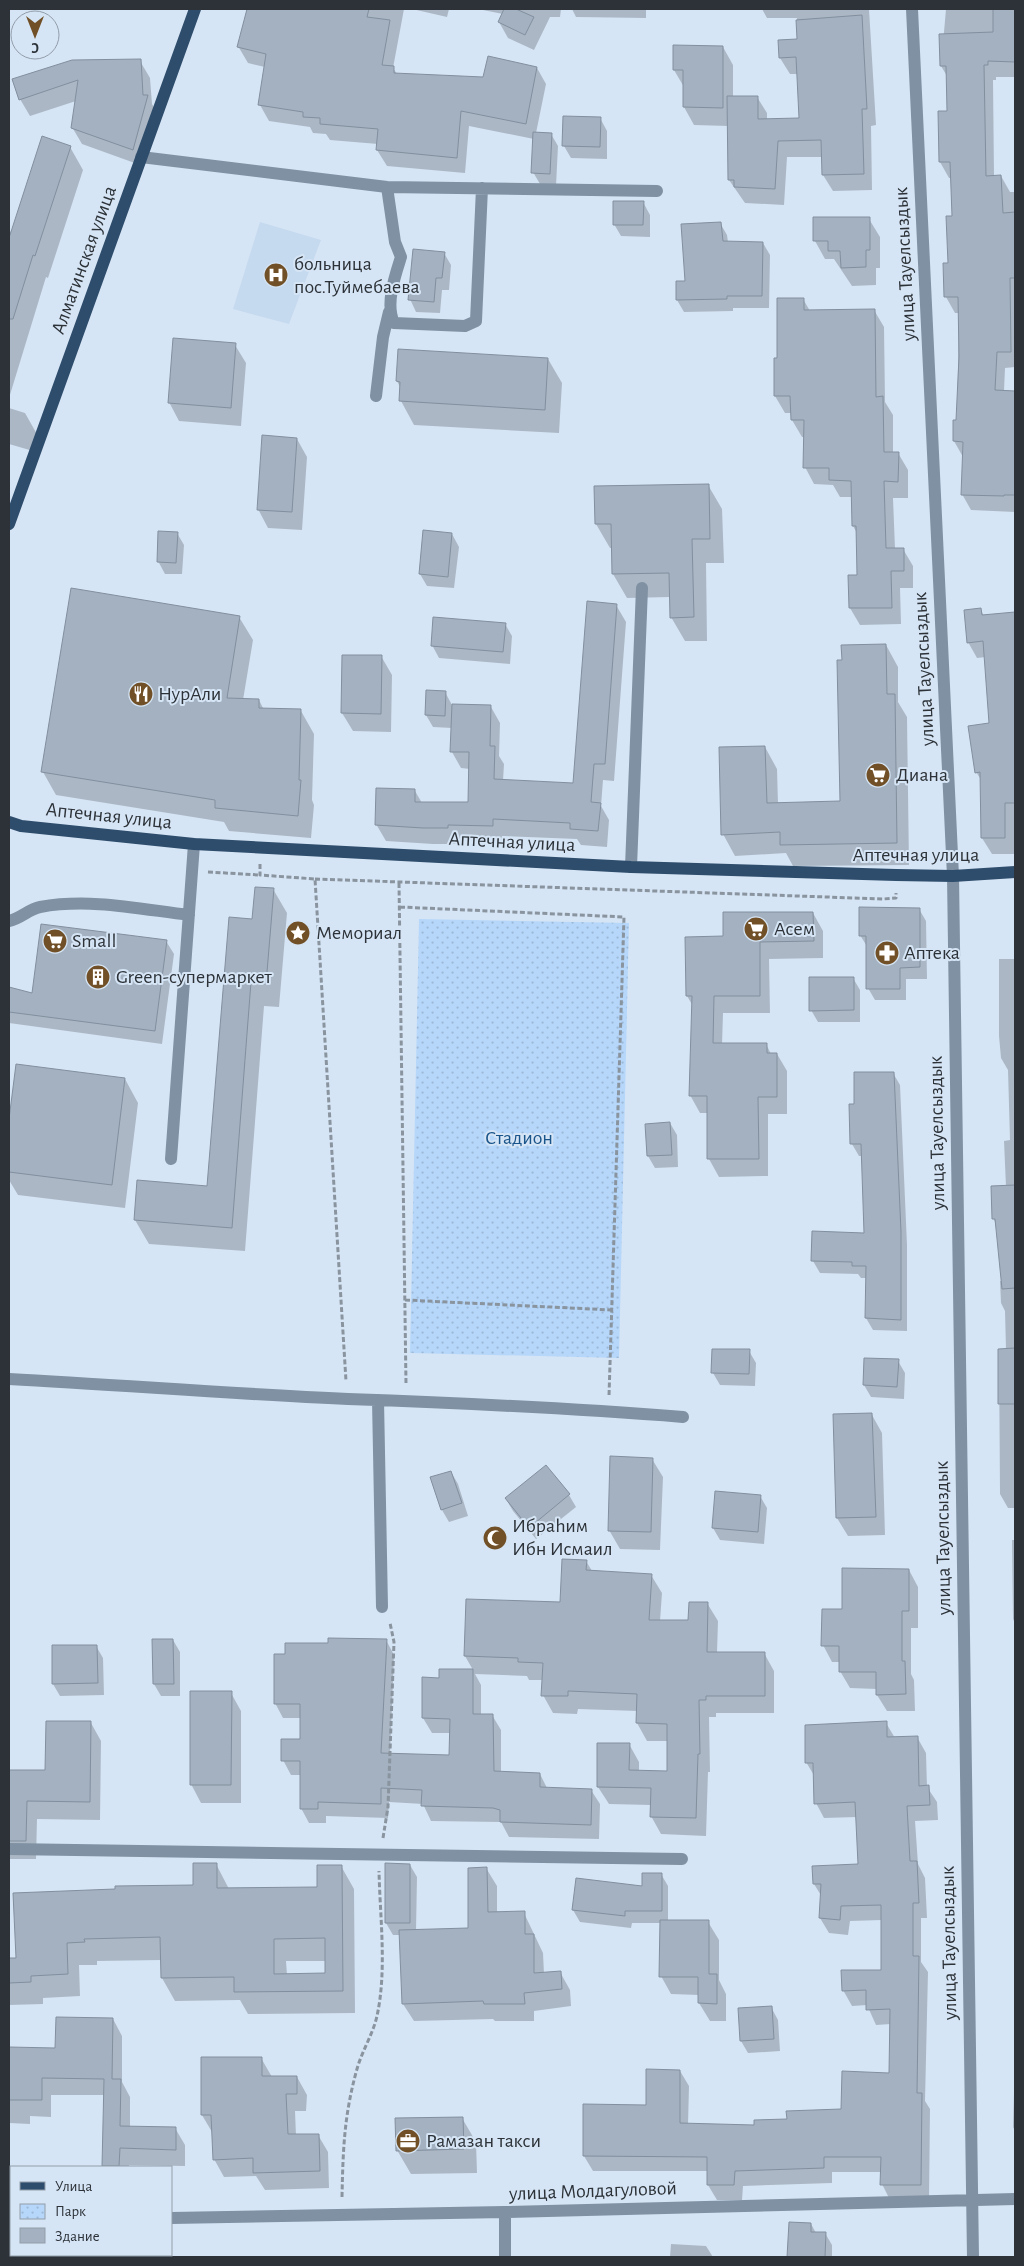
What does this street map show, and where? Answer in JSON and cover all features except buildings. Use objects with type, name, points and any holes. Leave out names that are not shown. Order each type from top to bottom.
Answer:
[{"type":"main road","name":"Алматинская улица","points":[[9,524],[195,9]]},
{"type":"main road","name":"Аптечная улица","points":[[9,822],[21,826],[194,844],[261,848],[631,866],[896,875],[953,876],[1015,872]]},
{"type":"street","name":"улица Тауелсыздык","points":[[912,9],[953,876],[973,2257]]},
{"type":"street","points":[[141,157],[388,186],[657,191]]},
{"type":"street","points":[[376,396],[383,337],[395,274],[402,257],[395,242],[388,186]]},
{"type":"street","points":[[389,312],[394,322],[465,326],[476,321],[482,188]]},
{"type":"street","points":[[631,866],[642,588]]},
{"type":"street","points":[[171,1159],[194,844]]},
{"type":"street","points":[[9,921],[38,907],[73,903],[101,903],[189,916]]},
{"type":"street","points":[[9,1378],[347,1399],[406,1400],[608,1411],[683,1418]]},
{"type":"street","points":[[378,1400],[382,1607]]},
{"type":"street","points":[[9,1849],[682,1859]]},
{"type":"street","name":"улица Молдагуловой","points":[[172,2218],[505,2212],[1015,2199]]},
{"type":"street","points":[[505,2212],[505,2257]]},
{"type":"path","points":[[260,875],[261,848]]},
{"type":"path","points":[[192,871],[399,883],[883,899],[896,898],[896,875]]},
{"type":"path","points":[[315,879],[347,1399]]},
{"type":"path","points":[[399,883],[406,1400]]},
{"type":"path","points":[[400,907],[624,917],[608,1411]]},
{"type":"path","points":[[405,1300],[612,1310]]},
{"type":"path","points":[[342,2215],[343,2136],[348,2105],[358,2067],[376,2017],[380,1995],[379,1854],[388,1807],[387,1785],[394,1642],[393,1631],[382,1607]]},
{"type":"shaded area","name":"больница пос.Туймебаева","points":[[260,222],[321,240],[289,324],[233,309]]},
{"type":"green space","name":"Стадион","points":[[419,919],[629,923],[619,1358],[410,1353]]},
{"type":"place","name":"больница пос.Туймебаева","points":[[276,275]]},
{"type":"place","name":"НурАли","points":[[141,694]]},
{"type":"place","name":"Диана","points":[[878,775]]},
{"type":"place","name":"Асем","points":[[756,929]]},
{"type":"place","name":"Мемориал","points":[[298,933]]},
{"type":"place","name":"Small","points":[[55,941]]},
{"type":"place","name":"Аптека","points":[[887,953]]},
{"type":"place","name":"Green-супермаркет","points":[[98,977]]},
{"type":"place","name":"Ибраһим Ибн Исмаил","points":[[495,1538]]},
{"type":"place","name":"Рамазан такси","points":[[408,2141]]}]
